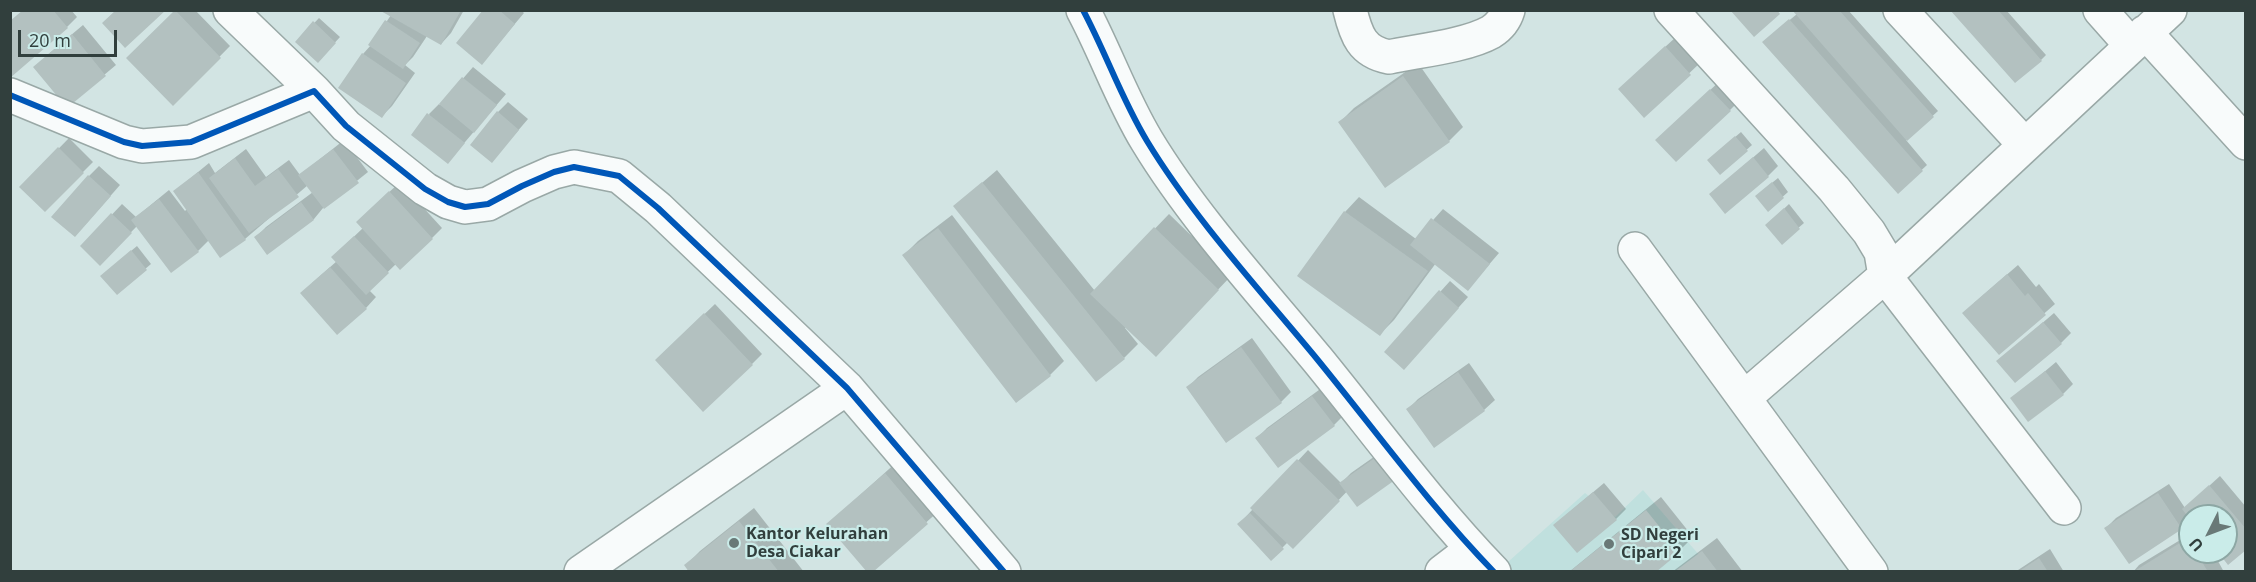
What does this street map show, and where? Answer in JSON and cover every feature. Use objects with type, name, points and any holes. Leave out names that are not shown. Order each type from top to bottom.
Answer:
[{"type":"street","points":[[230,10],[314,91],[346,126],[425,189],[447,202],[465,207],[488,204],[554,172],[574,167],[619,176],[658,208],[847,388],[1004,572]]},
{"type":"street","points":[[1083,10],[1101,43],[1146,140],[1190,203],[1483,560],[1442,572]]},
{"type":"street","points":[[1350,10],[1355,28],[1366,48],[1376,54],[1389,57],[1466,41],[1491,32],[1505,19],[1508,10]]},
{"type":"street","points":[[1671,10],[1834,189],[1869,232],[1881,252],[1885,276],[2064,508]]},
{"type":"street","points":[[1900,10],[2025,145]]},
{"type":"street","points":[[2100,10],[2138,39],[2246,143]]},
{"type":"street","points":[[1744,398],[1885,276],[2170,10]]},
{"type":"street","points":[[10,95],[124,142],[142,146],[191,142],[314,91]]},
{"type":"street","points":[[1635,249],[1871,572]]},
{"type":"street","points":[[581,572],[847,388]]},
{"type":"shaded area","name":"SD Negeri Cipari 2","points":[[1643,490],[1713,571],[1499,570],[1585,493],[1615,517]]},
{"type":"building","points":[[23,10],[53,10],[68,28],[10,78],[10,21]]},
{"type":"building","points":[[116,10],[166,10],[125,48],[102,23]]},
{"type":"building","points":[[175,10],[221,58],[173,106],[126,58]]},
{"type":"building","points":[[379,10],[456,10],[460,12],[441,45]]},
{"type":"building","points":[[483,10],[499,10],[515,24],[482,65],[456,43]]},
{"type":"building","points":[[1730,10],[1777,10],[1780,14],[1754,37]]},
{"type":"building","points":[[1792,10],[1839,10],[1934,117],[1907,141]]},
{"type":"building","points":[[1950,10],[1998,10],[2042,61],[2015,83]]},
{"type":"building","points":[[1789,19],[1923,171],[1898,194],[1762,42]]},
{"type":"building","points":[[385,20],[420,43],[403,69],[368,45]]},
{"type":"building","points":[[313,21],[336,43],[318,63],[295,42]]},
{"type":"building","points":[[72,34],[106,76],[67,108],[33,67]]},
{"type":"building","points":[[1665,46],[1691,75],[1644,118],[1618,89]]},
{"type":"building","points":[[362,53],[406,83],[382,118],[338,88]]},
{"type":"building","points":[[1403,76],[1450,142],[1385,188],[1338,122]]},
{"type":"building","points":[[462,77],[497,105],[474,133],[439,104]]},
{"type":"building","points":[[1710,89],[1731,111],[1676,162],[1655,140]]},
{"type":"building","points":[[497,111],[519,130],[492,163],[470,145]]},
{"type":"building","points":[[427,113],[465,143],[448,164],[411,135]]},
{"type":"building","points":[[1735,136],[1748,151],[1720,175],[1707,160]]},
{"type":"building","points":[[58,147],[84,173],[45,212],[19,187]]},
{"type":"building","points":[[333,149],[359,183],[324,209],[298,175]]},
{"type":"building","points":[[1753,157],[1769,177],[1725,214],[1709,194]]},
{"type":"building","points":[[235,158],[255,186],[278,169],[299,197],[249,233],[209,178]]},
{"type":"building","points":[[198,172],[246,240],[220,258],[173,191]]},
{"type":"building","points":[[88,175],[111,196],[75,237],[51,217]]},
{"type":"building","points":[[982,182],[1125,359],[1096,382],[953,206]]},
{"type":"building","points":[[1772,182],[1784,198],[1768,212],[1755,196]]},
{"type":"building","points":[[389,191],[433,239],[400,270],[356,222]]},
{"type":"building","points":[[159,199],[199,252],[171,273],[131,220]]},
{"type":"building","points":[[301,202],[314,220],[267,255],[254,237]]},
{"type":"building","points":[[1784,208],[1800,229],[1782,245],[1765,225]]},
{"type":"building","points":[[1344,211],[1428,271],[1380,336],[1297,276]]},
{"type":"building","points":[[111,213],[132,233],[100,266],[80,246]]},
{"type":"building","points":[[1431,218],[1490,264],[1468,291],[1410,245]]},
{"type":"building","points":[[1154,227],[1219,290],[1156,357],[1090,294]]},
{"type":"building","points":[[938,228],[1051,376],[1016,403],[902,255]]},
{"type":"building","points":[[354,236],[389,273],[366,295],[331,257]]},
{"type":"building","points":[[131,250],[147,270],[117,295],[100,276]]},
{"type":"building","points":[[330,267],[367,309],[337,335],[300,293]]},
{"type":"building","points":[[2007,274],[2025,296],[2028,293],[2046,315],[1999,355],[1962,313]]},
{"type":"building","points":[[1439,290],[1459,308],[1404,370],[1384,352]]},
{"type":"building","points":[[704,313],[753,365],[703,412],[655,360]]},
{"type":"building","points":[[2043,322],[2062,344],[2015,383],[1996,361]]},
{"type":"building","points":[[1241,347],[1282,403],[1226,443],[1186,387]]},
{"type":"building","points":[[2045,371],[2064,395],[2028,422],[2010,398]]},
{"type":"building","points":[[1458,372],[1485,411],[1434,448],[1406,409]]},
{"type":"building","points":[[1312,396],[1335,426],[1278,468],[1255,438]]},
{"type":"building","points":[[1385,451],[1402,475],[1357,507],[1339,483]]},
{"type":"building","points":[[1297,459],[1340,501],[1293,549],[1250,508]]},
{"type":"building","points":[[885,473],[928,524],[873,572],[867,572],[826,524]]},
{"type":"building","points":[[2209,485],[2225,504],[2188,504]]},
{"type":"building","points":[[1593,492],[1617,520],[1577,553],[1553,525]]},
{"type":"building","points":[[2158,493],[2178,523],[2178,532],[2129,564],[2104,528]]},
{"type":"building","points":[[1646,510],[1680,552],[1656,572],[1569,572]]},
{"type":"building","points":[[1250,513],[1284,549],[1271,561],[1237,524]]},
{"type":"building","points":[[2238,519],[2246,529],[2246,550],[2238,557]]},
{"type":"building","name":"Kantor Kelurahan Desa Ciakar","points":[[739,521],[779,572],[689,572],[684,565]]},
{"type":"building","points":[[2178,544],[2178,564],[2203,564],[2208,572],[2133,572]]},
{"type":"building","points":[[1702,551],[1718,572],[1674,572]]},
{"type":"building","points":[[2039,558],[2048,572],[2018,572]]},
{"type":"cycle path","points":[[1083,10],[1138,125],[1185,197],[1425,494],[1494,572]]},
{"type":"cycle path","points":[[10,95],[124,142],[142,146],[191,142],[314,91],[346,126],[425,189],[448,202],[465,207],[488,204],[554,172],[574,167],[619,176],[658,208],[847,388],[1004,572]]},
{"type":"place","name":"Kantor Kelurahan Desa Ciakar","points":[[734,543]]},
{"type":"place","name":"SD Negeri Cipari 2","points":[[1609,544]]}]
